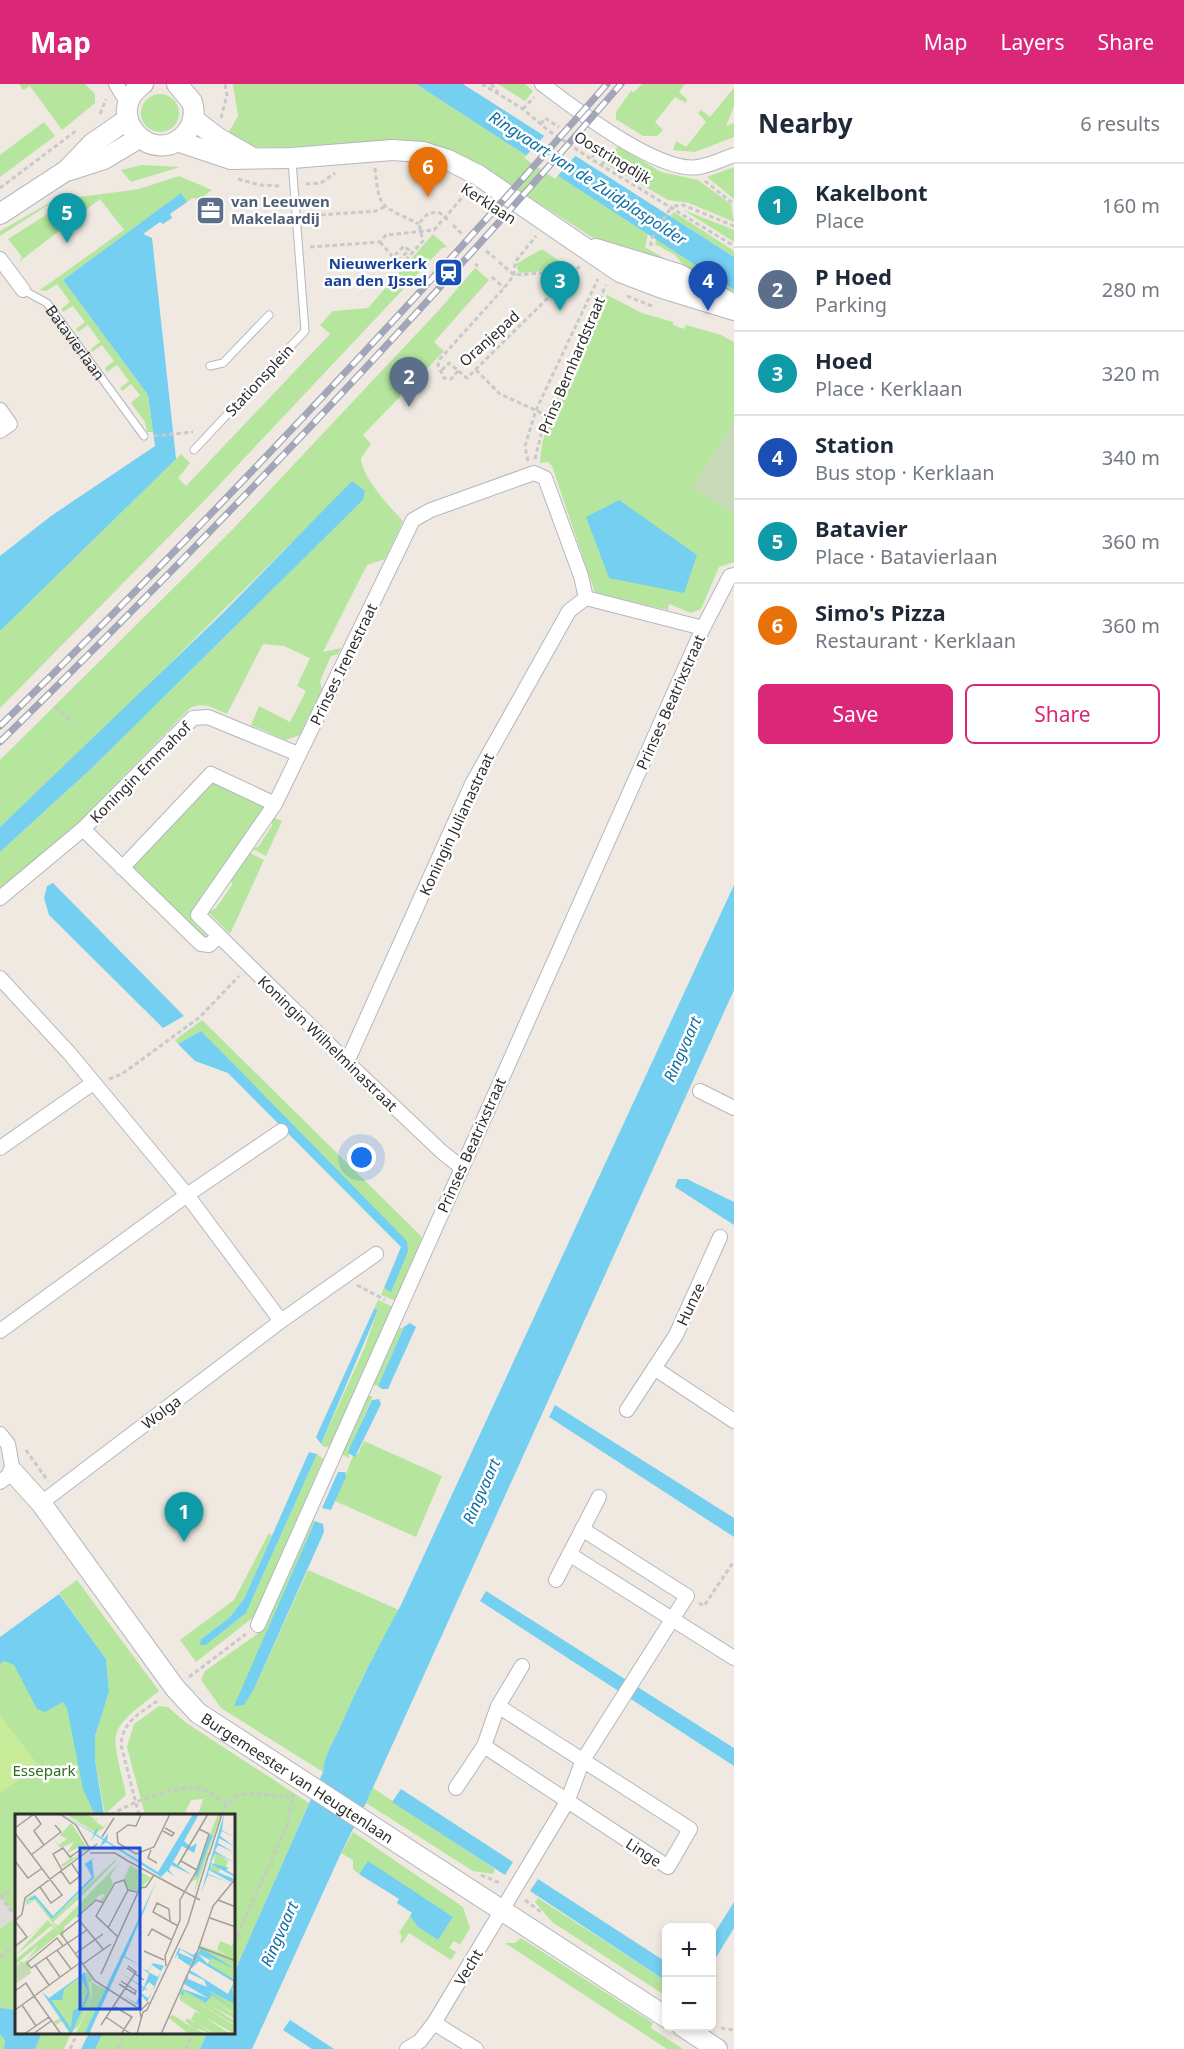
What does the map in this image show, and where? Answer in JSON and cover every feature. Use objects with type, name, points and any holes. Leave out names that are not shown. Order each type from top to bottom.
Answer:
[{"type":"street","points":[[0,214],[67,170],[128,112],[134,92],[143,84]]},
{"type":"street","points":[[542,84],[587,116],[652,156],[698,168],[734,155]]},
{"type":"street","points":[[67,170],[104,159],[139,138],[128,112],[110,87]]},
{"type":"street","points":[[177,141],[189,129],[193,119],[193,107],[187,88]]},
{"type":"street","name":"Kerklaan","points":[[193,119],[218,138],[253,158]]},
{"type":"street","name":"Kerklaan","points":[[139,138],[158,145],[177,141],[231,159],[292,158],[392,150],[423,152],[448,160],[478,175],[577,252],[638,279],[734,308]]},
{"type":"street","name":"Batavierlaan","points":[[0,260],[23,290]]},
{"type":"street","points":[[0,410],[10,424],[0,431]]},
{"type":"street","points":[[534,473],[545,478],[581,576],[586,598],[703,628]]},
{"type":"street","name":"Prinses Irenestraat","points":[[198,915],[275,804],[414,520],[431,510],[534,473]]},
{"type":"street","name":"Prinses Beatrixstraat","points":[[258,1625],[703,628],[730,576],[734,575]]},
{"type":"street","name":"Koningin Julianastraat","points":[[348,1062],[472,784],[568,611],[586,598]]},
{"type":"street","name":"Koningin Emmahof","points":[[0,898],[83,829],[188,723],[200,715],[298,754]]},
{"type":"street","points":[[122,868],[212,774],[275,804]]},
{"type":"street","name":"Koningin Emmahof","points":[[83,829],[201,944],[209,945],[218,937]]},
{"type":"street","name":"Koningin Wilhelminastraat","points":[[198,915],[441,1152],[461,1167]]},
{"type":"street","points":[[0,978],[93,1083],[187,1195],[281,1321]]},
{"type":"street","points":[[0,1148],[93,1083]]},
{"type":"street","points":[[700,1091],[734,1108]]},
{"type":"street","points":[[0,1331],[187,1195],[281,1131]]},
{"type":"street","name":"Hunze","points":[[627,1410],[676,1335],[720,1237]]},
{"type":"street","name":"Wolga","points":[[41,1503],[281,1321],[376,1254]]},
{"type":"street","points":[[654,1368],[734,1421]]},
{"type":"street","points":[[0,1434],[8,1444],[7,1477]]},
{"type":"street","name":"Burgemeester van Heugtenlaan","points":[[7,1477],[41,1503],[169,1692],[379,1832],[662,2014]]},
{"type":"street","points":[[556,1580],[599,1497]]},
{"type":"street","points":[[502,1911],[567,1802],[583,1760],[687,1596],[582,1529]]},
{"type":"street","points":[[569,1554],[734,1658]]},
{"type":"street","points":[[456,1788],[484,1746],[498,1706],[522,1666]]},
{"type":"street","name":"Linge","points":[[484,1746],[668,1867],[690,1829],[498,1706]]},
{"type":"street","name":"Vecht","points":[[407,2049],[420,2041],[434,2023],[502,1911]]},
{"type":"street","points":[[434,2023],[476,2049]]},
{"type":"street","points":[[690,2031],[717,2049]]},
{"type":"lane","name":"Stationsplein","points":[[194,450],[304,331],[292,158]]},
{"type":"lane","name":"Batavierlaan","points":[[23,290],[47,303],[147,436]]},
{"type":"lane","points":[[210,366],[223,363],[269,315]]},
{"type":"path","name":"Oostringdijk","points":[[482,84],[523,109],[591,159],[672,206],[734,246]]},
{"type":"path","points":[[491,84],[501,96]]},
{"type":"path","points":[[97,116],[105,106],[110,87]]},
{"type":"path","points":[[523,109],[528,104]]},
{"type":"path","points":[[541,124],[546,118],[560,127]]},
{"type":"path","points":[[0,188],[82,127]]},
{"type":"path","points":[[582,140],[597,150],[591,159]]},
{"type":"path","points":[[602,165],[609,155]]},
{"type":"path","points":[[366,168],[385,167]]},
{"type":"path","points":[[375,168],[378,198],[384,207],[419,224]]},
{"type":"path","points":[[698,168],[703,180],[734,204]]},
{"type":"path","points":[[229,176],[260,185],[294,185],[321,183],[338,172]]},
{"type":"path","name":"Kerklaan","points":[[445,217],[470,190],[461,184]]},
{"type":"path","points":[[651,238],[672,206],[683,205],[734,226]]},
{"type":"path","points":[[296,217],[376,211],[384,207]]},
{"type":"path","points":[[380,242],[393,257],[404,246],[408,250],[398,261],[402,264],[423,241],[419,224],[429,213],[440,213],[463,235]]},
{"type":"path","points":[[299,248],[380,242],[386,235],[434,230],[445,217]]},
{"type":"path","name":"Oranjepad","points":[[545,240],[537,234],[514,262],[514,275],[446,353],[438,365],[442,370],[449,363],[467,378],[580,266]]},
{"type":"path","points":[[486,251],[495,258]]},
{"type":"path","points":[[534,473],[529,466],[525,446],[536,410],[599,279],[580,266],[577,252]]},
{"type":"path","points":[[499,262],[514,275],[577,271]]},
{"type":"path","points":[[492,277],[504,288]]},
{"type":"path","name":"Prins Bernhardstraat","points":[[534,473],[536,452],[546,415],[606,285]]},
{"type":"path","points":[[442,370],[444,378],[451,379],[458,371]]},
{"type":"path","points":[[476,370],[500,394],[546,415]]},
{"type":"path","points":[[147,436],[175,434]]},
{"type":"path","points":[[55,706],[73,724]]},
{"type":"path","points":[[93,1083],[122,1074],[200,1017],[249,966]]},
{"type":"path","points":[[349,1274],[360,1288],[378,1297]]},
{"type":"path","points":[[687,1596],[704,1606],[734,1561]]},
{"type":"path","points":[[139,1814],[121,1745],[122,1734],[129,1721],[258,1625]]},
{"type":"path","points":[[113,1814],[135,1803],[188,1788],[203,1790],[226,1803]]},
{"type":"path","points":[[221,1814],[226,1803],[239,1794],[290,1797],[288,1823],[236,1939]]},
{"type":"path","points":[[15,1886],[0,1896],[15,1916]]},
{"type":"path","points":[[0,1957],[15,1946]]},
{"type":"path","points":[[70,2049],[77,2034]]},
{"type":"path","points":[[118,2049],[124,2034]]},
{"type":"path","points":[[186,2049],[192,2034]]},
{"type":"green space","points":[[19,84],[85,84],[95,94],[95,103],[62,130],[30,86],[23,90]]},
{"type":"green space","points":[[233,84],[416,84],[648,234],[645,247],[667,260],[628,248],[625,252],[598,241],[482,167],[445,148],[251,147],[226,137],[238,116]]},
{"type":"green space","points":[[498,84],[525,84],[533,91],[525,101]]},
{"type":"green space","points":[[642,84],[685,84],[679,92],[687,99],[686,103],[675,97],[655,122],[663,130],[657,136],[643,136],[616,119],[616,112],[631,91],[634,92]]},
{"type":"green space","points":[[734,88],[734,107],[726,126],[734,123],[734,137],[695,152],[673,150],[676,141],[686,147],[706,122],[698,113],[701,110],[710,117]]},
{"type":"green space","points":[[160,94],[174,99],[179,113],[174,127],[160,132],[146,127],[141,113],[146,99]]},
{"type":"green space","points":[[44,122],[55,136],[0,177],[0,155]]},
{"type":"green space","points":[[618,146],[661,172],[698,180],[731,204],[734,222],[689,203],[668,200],[606,164]]},
{"type":"green space","points":[[142,165],[180,167],[131,182],[121,170]]},
{"type":"green space","points":[[734,167],[734,199],[707,177]]},
{"type":"green space","points":[[179,176],[212,190],[200,199],[192,198],[187,202],[180,194],[63,280],[148,395],[153,432],[147,432],[145,422],[131,403],[140,395],[131,384],[122,391],[120,388],[129,381],[117,365],[107,372],[105,368],[114,361],[102,345],[92,352],[91,349],[100,342],[88,325],[78,332],[76,329],[85,322],[73,306],[63,312],[61,309],[70,302],[57,284],[46,291],[40,290],[124,230],[100,199],[19,262],[22,257],[8,239],[73,198],[139,189]]},
{"type":"green space","points":[[65,194],[0,236],[0,231]]},
{"type":"green space","points":[[685,211],[734,230],[734,242]]},
{"type":"green space","points":[[674,212],[734,251],[734,257],[670,216]]},
{"type":"green space","points":[[433,234],[447,247],[442,248],[204,501],[0,708],[0,631],[181,454],[190,463],[178,478],[186,486],[330,334],[320,325],[333,311],[368,308]]},
{"type":"green space","points":[[656,239],[734,290],[734,297],[685,267],[675,255],[655,244]]},
{"type":"green space","points":[[542,249],[571,269],[519,273],[516,264]]},
{"type":"green space","points":[[475,268],[489,280],[434,342],[444,351],[363,435],[371,444],[361,458],[366,474],[403,521],[385,559],[367,565],[323,652],[341,648],[338,654],[331,656],[320,681],[322,690],[302,734],[286,740],[251,725],[259,706],[290,722],[306,691],[297,686],[310,658],[284,646],[263,644],[227,714],[200,705],[190,708],[64,838],[0,888],[0,852],[94,766],[363,500],[365,491],[290,544],[122,711],[0,827],[0,760],[233,529],[439,310]]},
{"type":"green space","points":[[607,295],[642,313],[673,322],[673,325],[684,329],[686,325],[721,335],[734,342],[734,421],[693,488],[734,513],[734,562],[719,567],[701,609],[691,613],[669,604],[668,610],[595,593],[552,466],[548,462],[540,463],[548,422],[556,400]],"holes":[[[619,500],[609,577],[587,517]]]},
{"type":"green space","points":[[734,421],[734,513],[693,488]]},
{"type":"green space","points":[[212,777],[267,803],[191,914],[192,921],[207,936],[206,940],[126,866]]},
{"type":"green space","points":[[272,817],[282,821],[266,856],[251,848],[258,847],[272,826]]},
{"type":"green space","points":[[248,852],[264,860],[230,934],[208,912],[216,908],[232,885],[231,878]]},
{"type":"green space","points":[[202,1020],[421,1236],[422,1241],[396,1301],[381,1295],[384,1288],[391,1291],[408,1252],[201,1031],[178,1044],[175,1040]]},
{"type":"green space","points":[[378,1300],[393,1307],[332,1446],[324,1447],[321,1444],[364,1349],[378,1310],[374,1309]]},
{"type":"green space","points":[[404,1327],[378,1386],[372,1384],[398,1329]]},
{"type":"green space","points":[[368,1396],[373,1396],[350,1447],[349,1458],[341,1454]]},
{"type":"green space","points":[[364,1441],[442,1476],[416,1537],[335,1501],[353,1456],[358,1454]]},
{"type":"green space","points":[[317,1454],[323,1459],[255,1616],[196,1662],[180,1640],[234,1600],[269,1533],[272,1535],[244,1599],[229,1618],[201,1639],[206,1645],[246,1613]]},
{"type":"green space","points":[[313,1520],[315,1521],[235,1706],[254,1689],[308,1570],[399,1610],[354,1696],[328,1753],[323,1772],[221,1708],[201,1680],[205,1671],[264,1629]]},
{"type":"green space","points":[[77,1580],[159,1691],[128,1716],[116,1734],[117,1757],[126,1795],[105,1814],[95,1761],[95,1736],[109,1692],[106,1659],[59,1593]]},
{"type":"green space","name":"Essepark","points":[[57,1616],[98,1814],[15,1814],[15,2034],[22,2049],[0,2049],[0,1658]]},
{"type":"green space","points":[[159,1706],[168,1707],[185,1722],[309,1803],[236,1968],[236,1814],[198,1814],[203,1799],[191,1800],[184,1814],[145,1814],[127,1747],[134,1724]]},
{"type":"green space","points":[[0,1715],[38,1765],[0,1793]]},
{"type":"green space","points":[[373,1788],[495,1869],[493,1874],[473,1871],[366,1803]]},
{"type":"green space","points":[[353,1832],[463,1907],[470,1928],[460,1945],[454,1941],[449,1948],[456,1952],[451,1960],[409,1933],[402,1943],[400,1942],[402,1936],[399,1933],[410,1916],[418,1927],[438,1940],[453,1917],[367,1862],[359,1874],[353,1869],[353,1860],[341,1853]]},
{"type":"green space","points":[[538,1898],[662,1978],[662,1993],[552,1922],[535,1902]]},
{"type":"green space","points":[[521,1938],[653,2023],[651,2028],[683,2049],[667,2049],[505,1943],[515,1943]]},
{"type":"green space","points":[[41,2034],[71,2034],[64,2049],[35,2049]]},
{"type":"green space","points":[[102,2034],[207,2034],[200,2049],[95,2049]]},
{"type":"shaded area","points":[[0,1895],[15,1918],[0,1929]]},
{"type":"water","name":"Ringvaart van de Zuidplaspolder","points":[[416,84],[463,84],[734,257],[734,290]]},
{"type":"water","points":[[181,193],[187,202],[170,214],[172,218],[163,224],[160,222],[143,234],[152,238],[176,459],[0,631],[0,556],[51,516],[155,446],[148,395],[63,280]]},
{"type":"water","points":[[352,481],[365,491],[363,500],[94,766],[0,852],[0,827],[224,612]]},
{"type":"water","points":[[619,500],[697,555],[684,593],[609,578],[586,517]]},
{"type":"water","points":[[53,883],[184,1016],[163,1028],[49,915],[44,898],[47,886]]},
{"type":"water","name":"Ringvaart","points":[[734,885],[734,990],[366,1803],[252,2049],[200,2049],[207,2034],[236,2034],[236,1968],[323,1772],[330,1747],[400,1607]]},
{"type":"water","points":[[201,1031],[407,1241],[408,1252],[391,1292],[384,1288],[401,1247],[228,1073],[195,1061],[178,1044]]},
{"type":"water","points":[[678,1179],[687,1179],[734,1202],[734,1225],[675,1187]]},
{"type":"water","points":[[374,1309],[378,1310],[321,1444],[316,1437]]},
{"type":"water","points":[[410,1323],[416,1327],[388,1389],[382,1389],[378,1386],[404,1327]]},
{"type":"water","points":[[379,1399],[381,1404],[355,1457],[348,1453],[350,1447],[372,1400]]},
{"type":"water","points":[[555,1405],[734,1518],[734,1537],[549,1417]]},
{"type":"water","points":[[309,1452],[317,1454],[246,1613],[206,1645],[200,1645],[201,1639],[229,1618],[244,1599]]},
{"type":"water","points":[[338,1472],[345,1472],[346,1477],[331,1510],[322,1508]]},
{"type":"water","points":[[315,1521],[323,1524],[324,1532],[254,1689],[244,1705],[234,1706]]},
{"type":"water","points":[[486,1591],[734,1748],[734,1766],[480,1601]]},
{"type":"water","points":[[59,1594],[106,1659],[109,1692],[95,1736],[95,1761],[104,1814],[95,1814],[83,1789],[67,1708],[63,1702],[45,1712],[37,1709],[14,1665],[4,1661],[0,1664],[0,1637]]},
{"type":"water","points":[[401,1789],[513,1862],[505,1875],[392,1802]]},
{"type":"water","points":[[368,1861],[453,1917],[438,1940],[418,1927],[410,1916],[412,1913],[397,1903],[399,1899],[359,1874]]},
{"type":"water","points":[[538,1879],[662,1959],[662,1978],[530,1891]]},
{"type":"water","points":[[734,1902],[734,1928],[716,1957],[716,1931]]},
{"type":"water","points":[[0,2008],[15,2010],[15,2034],[42,2034],[35,2049],[4,2049],[5,2040],[0,2034]]},
{"type":"water","points":[[290,2020],[334,2049],[312,2049],[283,2030]]},
{"type":"water","points":[[88,2034],[102,2034],[95,2049],[81,2049]]},
{"type":"pier","points":[[546,134],[577,154],[555,179],[524,158]]},
{"type":"railway","points":[[0,726],[310,411],[460,249],[607,84]]},
{"type":"railway","points":[[0,742],[160,582],[317,419],[471,253],[621,84]]},
{"type":"place","name":"Simo's Pizza","points":[[428,197]]},
{"type":"place","name":"van Leeuwen Makelaardij","points":[[210,210]]},
{"type":"place","name":"Batavier","points":[[67,243]]},
{"type":"place","name":"Nieuwerkerk aan den IJssel","points":[[448,272]]},
{"type":"place","name":"Hoed","points":[[560,311]]},
{"type":"place","name":"Station","points":[[708,311]]},
{"type":"place","name":"P Hoed","points":[[409,407]]},
{"type":"place","name":"Kakelbont","points":[[184,1542]]}]
